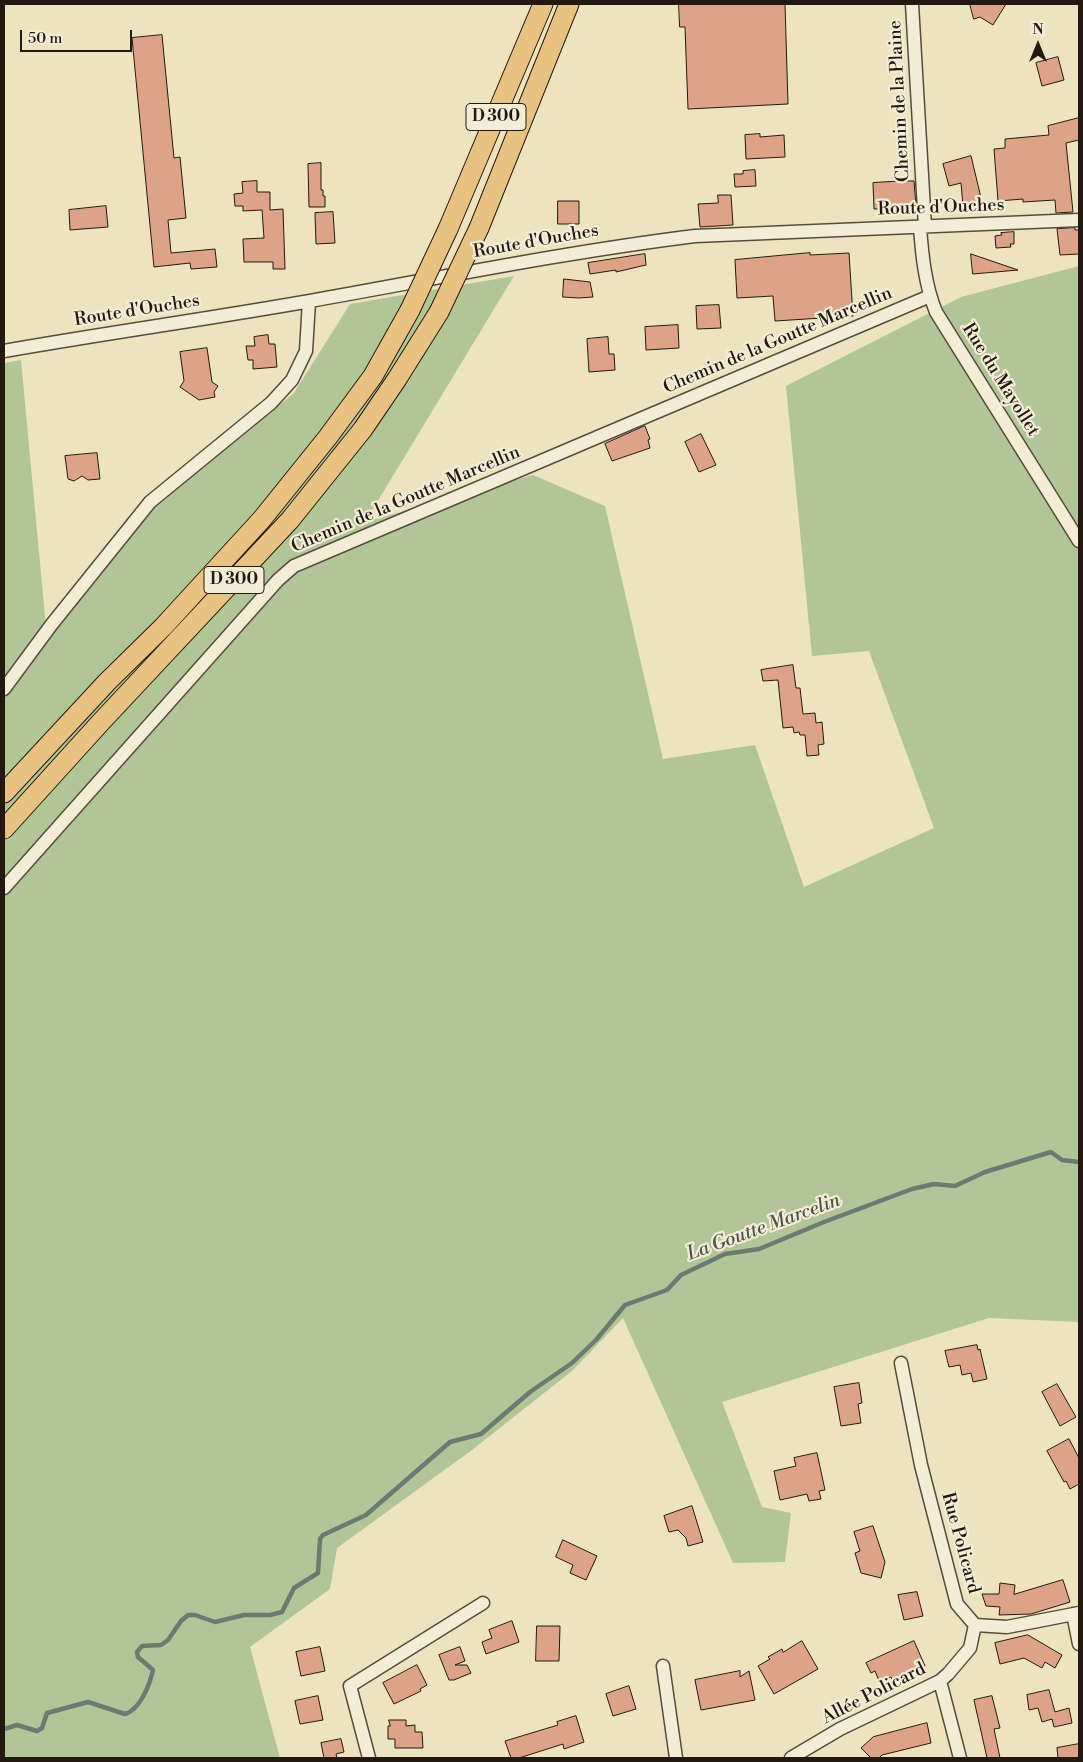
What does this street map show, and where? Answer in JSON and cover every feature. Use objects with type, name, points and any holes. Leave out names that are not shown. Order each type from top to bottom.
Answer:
[{"type":"main road","name":"D 300","points":[[4,793],[107,682],[163,627],[262,519],[328,437],[372,376],[410,310],[448,229],[543,4]]},
{"type":"main road","name":"D 300","points":[[4,829],[296,512],[364,429],[439,312],[479,228],[569,4]]},
{"type":"street","name":"Chemin de la Plaine","points":[[912,4],[922,227]]},
{"type":"street","name":"Route d'Ouches","points":[[4,351],[308,301],[502,265],[695,236],[1079,220]]},
{"type":"street","name":"Rue du Mayollet","points":[[922,227],[922,251],[930,296],[936,312],[1079,540]]},
{"type":"street","name":"Chemin de la Goutte Marcellin","points":[[4,888],[278,580],[294,566],[930,296]]},
{"type":"street","points":[[4,689],[52,624],[150,502],[271,403],[292,380],[306,351],[308,301]]},
{"type":"street","name":"Rue Policard","points":[[901,1363],[921,1465],[957,1604],[976,1625]]},
{"type":"street","points":[[369,1758],[350,1686],[483,1603]]},
{"type":"street","points":[[976,1625],[1007,1627],[1076,1613],[1079,1644]]},
{"type":"street","name":"Allée Policard","points":[[791,1758],[840,1730],[940,1681],[970,1648],[976,1625]]},
{"type":"street","points":[[663,1666],[676,1758]]},
{"type":"street","points":[[940,1681],[960,1758]]},
{"type":"green space","points":[[1079,266],[1079,1322],[989,1318],[722,1402],[762,1507],[791,1513],[785,1562],[733,1563],[623,1318],[572,1371],[472,1450],[337,1548],[330,1589],[250,1647],[280,1758],[4,1758],[4,363],[21,360],[47,638],[153,508],[294,393],[350,304],[514,276],[365,522],[533,475],[605,506],[663,759],[755,745],[804,887],[934,828],[869,651],[812,656],[786,386],[961,297]]},
{"type":"building","points":[[679,4],[785,4],[788,104],[688,109],[685,27],[680,27]]},
{"type":"building","points":[[970,4],[1006,4],[993,25],[980,17],[974,19]]},
{"type":"building","points":[[162,35],[174,158],[180,157],[186,218],[168,220],[171,253],[215,249],[217,267],[191,269],[190,263],[154,267],[132,38]]},
{"type":"building","points":[[1058,57],[1064,80],[1042,86],[1036,63]]},
{"type":"building","points":[[1079,118],[1079,140],[1066,143],[1073,212],[1056,213],[1055,200],[1023,202],[1023,199],[998,201],[994,149],[1005,148],[1005,139],[1049,135],[1048,126]]},
{"type":"building","points":[[760,134],[760,137],[784,135],[785,157],[746,159],[745,135]]},
{"type":"building","points":[[971,156],[983,206],[963,206],[961,183],[949,186],[943,164]]},
{"type":"building","points":[[321,163],[321,190],[323,190],[323,196],[325,196],[325,207],[309,207],[308,164]]},
{"type":"building","points":[[755,170],[756,186],[735,187],[734,174],[743,174],[743,171]]},
{"type":"building","points":[[257,181],[257,192],[270,192],[270,210],[283,209],[285,269],[273,269],[273,262],[244,262],[243,239],[264,238],[262,210],[243,211],[243,206],[235,206],[234,194],[243,193],[242,182]]},
{"type":"building","points":[[914,181],[916,207],[874,209],[873,183]]},
{"type":"building","points":[[718,195],[731,195],[733,225],[700,227],[698,204],[718,203]]},
{"type":"building","points":[[558,201],[579,201],[579,224],[558,224]]},
{"type":"building","points":[[106,206],[108,227],[70,230],[69,210]]},
{"type":"building","points":[[333,212],[335,243],[316,244],[315,213]]},
{"type":"building","points":[[1075,228],[1075,230],[1079,230],[1079,254],[1060,255],[1057,229]]},
{"type":"building","points":[[1014,232],[1014,244],[1010,244],[1011,247],[996,248],[995,236],[1002,235],[1001,233]]},
{"type":"building","points":[[810,253],[810,255],[849,253],[853,316],[775,321],[773,296],[737,298],[735,260]]},
{"type":"building","points":[[645,254],[646,265],[616,272],[616,270],[590,274],[588,263]]},
{"type":"building","points":[[971,254],[1018,270],[973,274]]},
{"type":"building","points":[[564,279],[590,282],[593,297],[563,297]]},
{"type":"building","points":[[719,305],[721,328],[697,329],[696,306]]},
{"type":"building","points":[[678,325],[679,348],[646,350],[645,327]]},
{"type":"building","points":[[268,335],[269,344],[275,344],[277,367],[253,369],[253,360],[248,360],[246,346],[255,346],[254,337]]},
{"type":"building","points":[[608,337],[609,354],[614,354],[615,370],[589,372],[587,339]]},
{"type":"building","points":[[207,348],[212,382],[218,386],[214,392],[215,397],[199,400],[180,387],[184,381],[180,352]]},
{"type":"building","points":[[645,426],[650,439],[648,440],[650,448],[612,461],[605,444]]},
{"type":"building","points":[[701,434],[716,465],[699,472],[685,442]]},
{"type":"building","points":[[97,453],[100,479],[88,480],[82,476],[74,481],[68,479],[65,456]]},
{"type":"building","points":[[793,665],[796,688],[800,688],[803,714],[815,713],[816,723],[822,722],[824,744],[818,745],[819,755],[807,756],[805,735],[800,735],[799,732],[794,733],[793,727],[783,728],[778,680],[763,681],[761,670]]},
{"type":"building","points":[[977,1345],[978,1350],[980,1349],[987,1379],[973,1382],[971,1373],[962,1375],[960,1365],[949,1367],[945,1351]]},
{"type":"building","points":[[859,1383],[862,1403],[858,1404],[861,1423],[841,1426],[834,1387]]},
{"type":"building","points":[[1057,1384],[1076,1417],[1060,1426],[1042,1392]]},
{"type":"building","points":[[1069,1439],[1079,1458],[1079,1484],[1070,1489],[1066,1481],[1064,1482],[1047,1451]]},
{"type":"building","points":[[817,1453],[825,1490],[819,1491],[821,1499],[809,1501],[807,1494],[780,1500],[774,1471],[796,1466],[794,1458]]},
{"type":"building","points":[[692,1506],[703,1542],[688,1546],[686,1538],[678,1530],[669,1532],[664,1516]]},
{"type":"building","points":[[873,1526],[885,1562],[881,1578],[861,1573],[855,1553],[860,1551],[854,1532]]},
{"type":"building","points":[[563,1540],[597,1556],[586,1580],[570,1573],[573,1565],[556,1557]]},
{"type":"building","points":[[1063,1580],[1070,1602],[1031,1614],[999,1615],[1000,1607],[986,1606],[982,1594],[999,1594],[1000,1583],[1015,1585],[1014,1594]]},
{"type":"building","points":[[917,1592],[923,1616],[904,1620],[898,1595]]},
{"type":"building","points":[[512,1621],[519,1642],[486,1654],[482,1642],[492,1638],[489,1630]]},
{"type":"building","points":[[537,1626],[560,1626],[559,1661],[536,1661]]},
{"type":"building","points":[[1028,1635],[1062,1655],[1055,1668],[1045,1662],[1042,1668],[1024,1658],[1000,1664],[995,1643]]},
{"type":"building","points":[[802,1641],[818,1669],[774,1694],[758,1666],[770,1659],[768,1657],[782,1649],[783,1652]]},
{"type":"building","points":[[914,1641],[925,1666],[893,1681],[891,1677],[880,1683],[875,1671],[871,1673],[866,1663]]},
{"type":"building","points":[[320,1647],[325,1671],[301,1676],[296,1652]]},
{"type":"building","points":[[460,1647],[465,1661],[455,1665],[467,1665],[471,1673],[454,1680],[449,1680],[439,1655]]},
{"type":"building","points":[[417,1665],[427,1685],[420,1689],[421,1691],[394,1704],[383,1683]]},
{"type":"building","points":[[740,1671],[740,1677],[749,1671],[755,1700],[701,1710],[695,1680]]},
{"type":"building","points":[[629,1686],[636,1709],[613,1716],[606,1694]]},
{"type":"building","points":[[1049,1690],[1055,1712],[1069,1708],[1072,1723],[1054,1727],[1052,1719],[1042,1722],[1038,1708],[1029,1710],[1027,1695]]},
{"type":"building","points":[[318,1696],[323,1720],[300,1724],[295,1701]]},
{"type":"building","points":[[992,1696],[1000,1728],[994,1729],[1000,1758],[987,1758],[974,1700]]},
{"type":"building","points":[[576,1716],[584,1742],[564,1749],[563,1744],[519,1758],[511,1758],[505,1741],[558,1725],[557,1722]]},
{"type":"building","points":[[389,1720],[406,1720],[406,1726],[415,1725],[415,1732],[422,1732],[423,1748],[395,1748],[395,1739],[388,1739]]},
{"type":"building","points":[[927,1723],[931,1743],[882,1755],[879,1758],[871,1758],[861,1748],[873,1737]]},
{"type":"building","points":[[341,1739],[344,1752],[336,1754],[337,1758],[324,1758],[321,1743]]},
{"type":"building","points":[[1079,1744],[1079,1758],[1058,1758],[1057,1748]]},
{"type":"waterway","name":"La Goutte Marcelin","points":[[4,1729],[17,1725],[37,1731],[42,1728],[47,1713],[88,1702],[125,1714],[130,1712],[144,1696],[153,1670],[138,1657],[137,1652],[142,1646],[161,1645],[168,1640],[181,1621],[188,1615],[195,1615],[215,1622],[244,1615],[270,1615],[282,1612],[294,1588],[318,1573],[320,1539],[323,1535],[366,1515],[450,1442],[481,1434],[530,1392],[572,1363],[596,1340],[625,1305],[667,1290],[681,1275],[725,1254],[759,1249],[912,1189],[934,1184],[955,1186],[985,1172],[1051,1152],[1062,1160],[1079,1162]]}]
